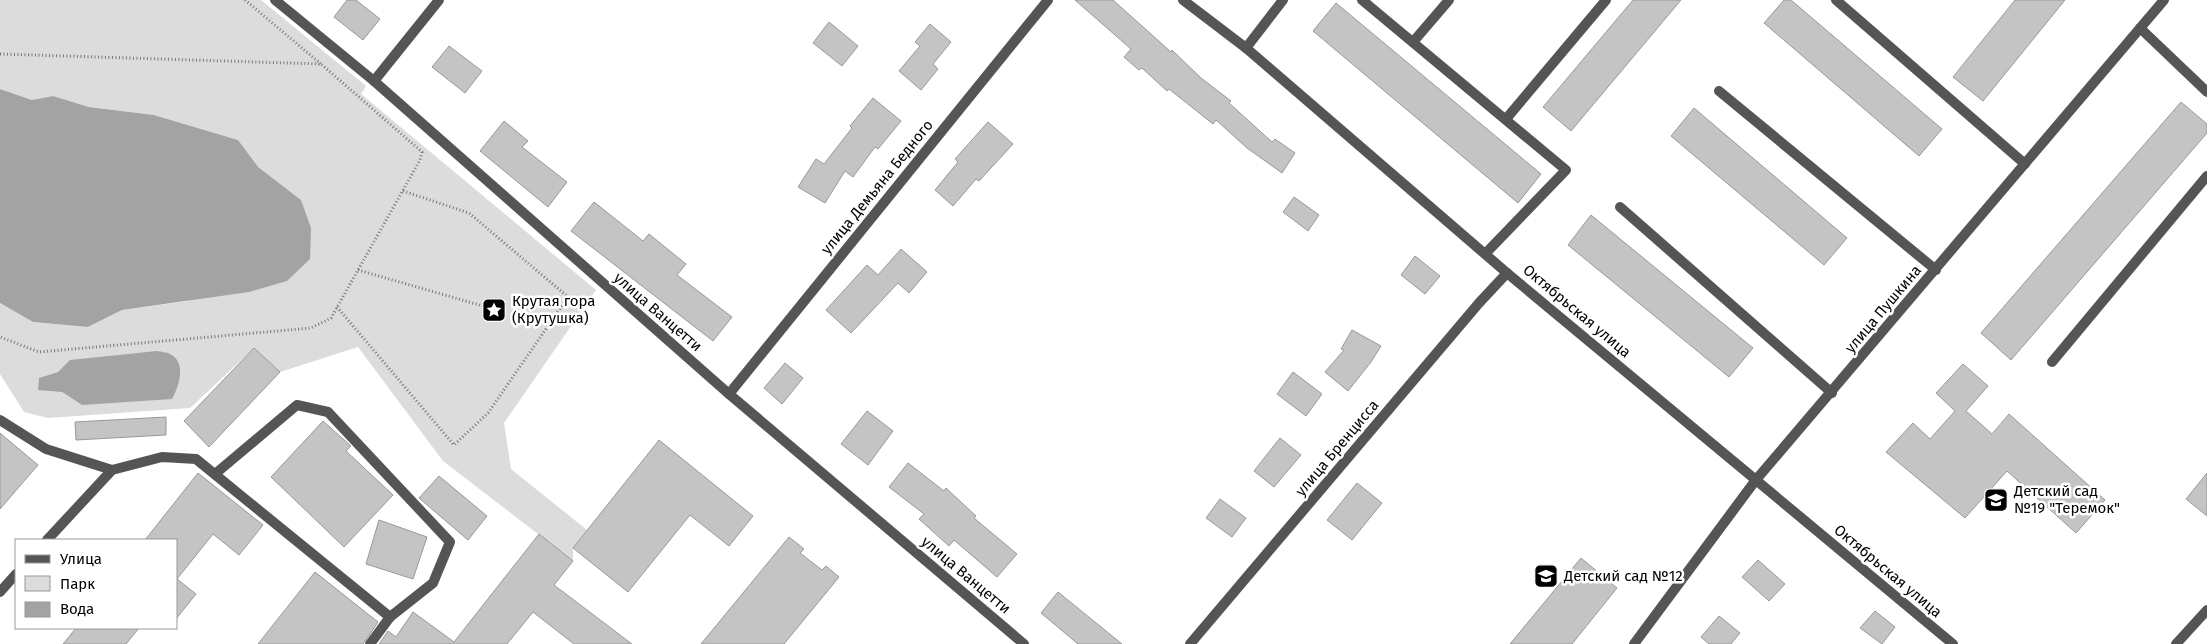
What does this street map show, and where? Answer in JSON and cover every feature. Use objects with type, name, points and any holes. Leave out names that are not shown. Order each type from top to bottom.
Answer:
[{"type":"street","name":"улица Ванцетти","points":[[275,0],[374,81],[729,394],[1024,644]]},
{"type":"street","points":[[374,81],[439,0]]},
{"type":"street","name":"улица Демьяна Бедного","points":[[729,394],[1048,0]]},
{"type":"street","name":"Октябрьская улица","points":[[1183,0],[1246,48],[1507,273],[1953,644]]},
{"type":"street","points":[[1246,48],[1283,0]]},
{"type":"street","points":[[1362,0],[1566,170],[1486,253]]},
{"type":"street","points":[[1413,42],[1449,0]]},
{"type":"street","points":[[1506,119],[1606,0]]},
{"type":"street","name":"улица Пушкина","points":[[1634,644],[1755,481],[1832,393],[2164,0]]},
{"type":"street","points":[[1842,2],[2025,164]]},
{"type":"street","points":[[2140,28],[2207,92]]},
{"type":"street","points":[[1719,91],[1936,270]]},
{"type":"street","points":[[2052,362],[2207,176]]},
{"type":"street","points":[[1620,207],[1832,393]]},
{"type":"street","name":"улица Бренцисса","points":[[1190,644],[1479,303],[1507,273]]},
{"type":"street","points":[[216,474],[297,405],[328,412],[450,542],[433,583],[390,617],[370,644]]},
{"type":"street","points":[[0,420],[46,449],[112,470],[162,457],[196,458],[390,617]]},
{"type":"street","points":[[48,539],[112,470]]},
{"type":"street","points":[[0,592],[15,575]]},
{"type":"street","points":[[2176,644],[2207,610]]},
{"type":"path","points":[[0,337],[39,352],[311,328],[331,318],[420,160],[422,152],[245,0]]},
{"type":"path","points":[[0,54],[321,64]]},
{"type":"path","points":[[337,307],[454,445],[488,413],[568,298],[469,213],[403,191]]},
{"type":"path","points":[[358,270],[483,306]]},
{"type":"green space","points":[[0,0],[261,0],[366,86],[361,94],[596,290],[504,423],[511,469],[587,530],[573,548],[573,561],[443,461],[358,347],[280,372],[254,348],[190,408],[48,418],[24,412],[0,374],[0,303],[33,322],[88,327],[122,310],[189,301],[301,200],[257,167],[238,140],[154,115],[89,107],[53,96],[32,100],[0,89]],"holes":[[[58,372],[82,405],[40,378]]]},
{"type":"water","points":[[0,89],[32,100],[53,96],[89,107],[154,115],[238,140],[258,167],[301,200],[311,228],[310,259],[287,281],[249,292],[122,310],[88,327],[33,322],[0,303]]},
{"type":"water","points":[[157,351],[170,354],[175,358],[180,369],[179,382],[172,399],[82,405],[62,392],[38,390],[39,378],[58,372],[70,360]]},
{"type":"building","points":[[347,0],[356,0],[380,19],[363,40],[334,17]]},
{"type":"building","points":[[1075,0],[1113,0],[1171,52],[1172,50],[1201,78],[1231,101],[1229,103],[1272,142],[1275,139],[1295,153],[1282,173],[1247,148],[1216,120],[1213,124],[1169,89],[1167,91],[1142,68],[1139,70],[1124,57],[1131,49]]},
{"type":"building","points":[[1633,0],[1681,0],[1571,131],[1543,107]]},
{"type":"building","points":[[1784,0],[1791,0],[1942,129],[1919,156],[1764,23]]},
{"type":"building","points":[[2015,0],[2065,0],[1983,101],[1953,77]]},
{"type":"building","points":[[1336,3],[1541,174],[1518,203],[1313,31]]},
{"type":"building","points":[[829,22],[858,46],[842,66],[813,43]]},
{"type":"building","points":[[930,24],[951,42],[933,64],[938,69],[921,90],[899,71],[920,46],[915,42]]},
{"type":"building","points":[[449,46],[482,71],[465,93],[432,67]]},
{"type":"building","points":[[873,98],[901,121],[878,149],[875,147],[853,177],[845,171],[825,203],[798,187],[816,159],[824,164],[852,128],[850,126]]},
{"type":"building","points":[[2181,102],[2207,124],[2207,133],[2011,360],[1981,333]]},
{"type":"building","points":[[1694,108],[1847,238],[1824,265],[1671,136]]},
{"type":"building","points":[[504,121],[528,141],[522,147],[567,182],[548,207],[480,151]]},
{"type":"building","points":[[988,122],[1013,144],[979,181],[976,179],[953,206],[935,190],[958,162],[955,159]]},
{"type":"building","points":[[1294,197],[1319,215],[1308,231],[1283,212]]},
{"type":"building","points":[[594,202],[643,241],[649,234],[686,264],[677,275],[732,317],[713,341],[571,231]]},
{"type":"building","points":[[1591,215],[1753,348],[1729,377],[1568,245]]},
{"type":"building","points":[[901,249],[927,272],[909,293],[898,283],[851,333],[826,310],[867,265],[878,275]]},
{"type":"building","points":[[1415,256],[1440,276],[1425,294],[1401,275]]},
{"type":"building","points":[[1352,330],[1381,346],[1348,391],[1325,372],[1344,350],[1341,349]]},
{"type":"building","points":[[254,348],[280,372],[209,447],[184,421]]},
{"type":"building","points":[[785,363],[803,378],[782,404],[764,388]]},
{"type":"building","points":[[1963,364],[1988,386],[1966,411],[1992,434],[2009,414],[2105,500],[2076,533],[2007,471],[1965,518],[1886,452],[1913,423],[1930,439],[1955,411],[1936,393]]},
{"type":"building","points":[[1293,372],[1322,394],[1306,416],[1277,394]]},
{"type":"building","points":[[867,411],[893,431],[868,465],[841,444]]},
{"type":"building","points":[[166,417],[166,435],[76,440],[75,422]]},
{"type":"building","points":[[323,421],[351,446],[346,451],[393,495],[344,547],[271,477]]},
{"type":"building","points":[[0,433],[38,465],[0,509]]},
{"type":"building","points":[[1280,438],[1301,455],[1274,487],[1254,471]]},
{"type":"building","points":[[659,440],[753,516],[729,546],[690,515],[628,592],[573,548]]},
{"type":"building","points":[[908,463],[944,491],[946,488],[976,516],[974,518],[1017,554],[997,577],[954,540],[949,546],[919,519],[924,514],[889,487]]},
{"type":"building","points":[[198,473],[263,525],[239,555],[213,534],[178,578],[178,539],[146,539]]},
{"type":"building","points":[[2207,473],[2207,516],[2186,499]]},
{"type":"building","points":[[439,476],[487,516],[468,540],[419,498]]},
{"type":"building","points":[[1357,483],[1382,503],[1352,540],[1327,520]]},
{"type":"building","points":[[1220,499],[1246,518],[1232,537],[1206,518]]},
{"type":"building","points":[[379,520],[427,537],[413,579],[366,564]]},
{"type":"building","points":[[539,534],[573,561],[554,585],[632,644],[574,644],[533,612],[507,644],[379,644],[388,631],[396,637],[413,612],[454,642]]},
{"type":"building","points":[[789,537],[804,549],[800,553],[822,570],[826,566],[839,577],[784,644],[701,644]]},
{"type":"building","points":[[1581,558],[1617,588],[1572,644],[1510,644]]},
{"type":"building","points":[[1758,560],[1785,584],[1769,601],[1742,577]]},
{"type":"building","points":[[315,572],[378,622],[363,644],[258,644]]},
{"type":"building","points":[[178,580],[196,594],[178,616]]},
{"type":"building","points":[[1058,592],[1122,644],[1078,644],[1041,613]]},
{"type":"building","points":[[1875,611],[1895,627],[1882,644],[1860,628]]},
{"type":"building","points":[[1719,616],[1740,633],[1731,644],[1709,644],[1701,637]]},
{"type":"building","points":[[75,629],[138,629],[126,644],[63,644]]},
{"type":"place","name":"Крутая гора (Крутушка)","points":[[494,310]]},
{"type":"place","name":"Детский сад №19 \"Теремок\"","points":[[1996,500]]},
{"type":"place","name":"Детский сад №12","points":[[1546,576]]}]
